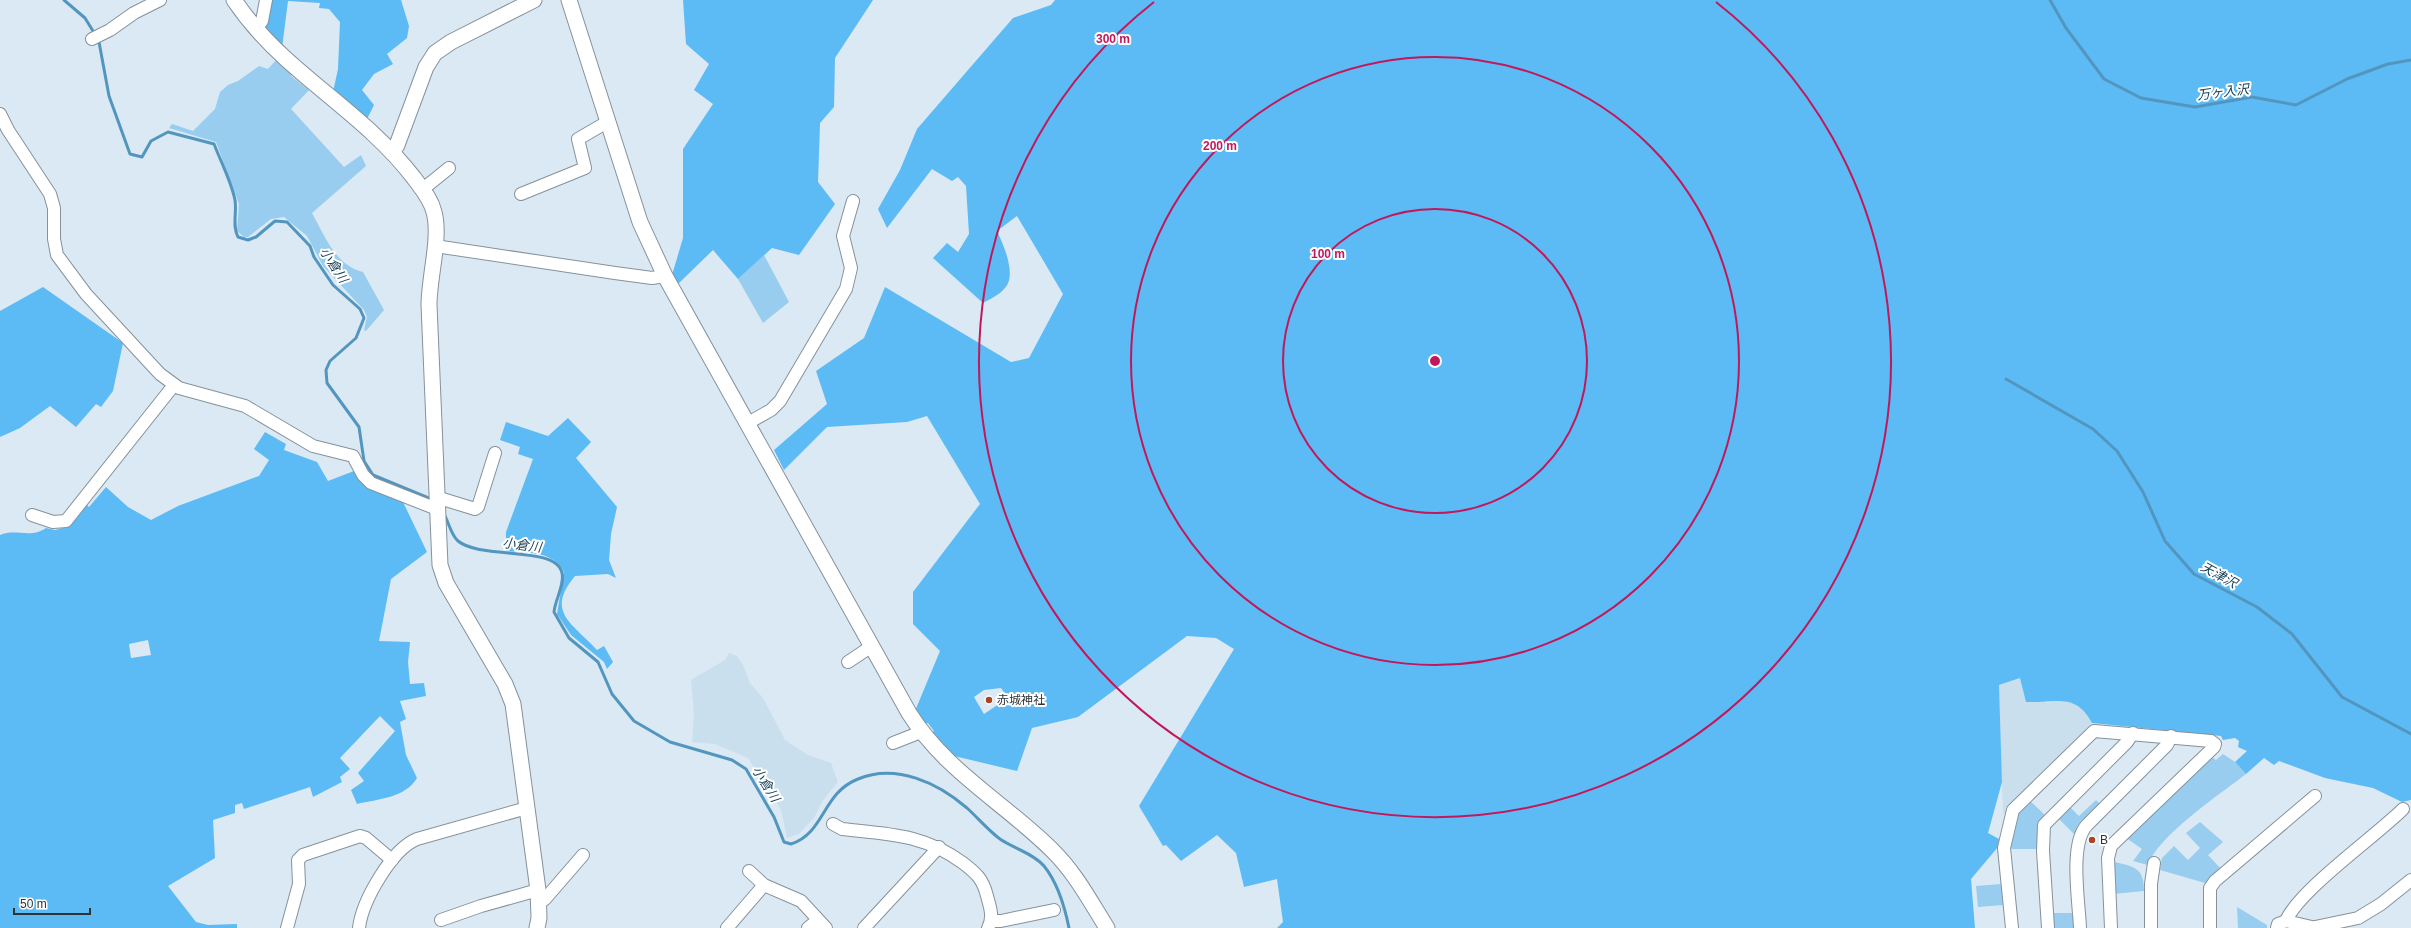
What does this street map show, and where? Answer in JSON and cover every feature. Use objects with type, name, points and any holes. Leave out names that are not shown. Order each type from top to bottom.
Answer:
[{"type":"street","points":[[92,39],[110,30],[134,12],[160,0]]},
{"type":"street","points":[[234,0],[256,29],[286,59],[393,151],[423,189],[434,211],[434,246],[429,292],[440,564],[442,574],[504,684],[513,704],[538,896],[538,927]]},
{"type":"street","points":[[256,29],[262,21],[266,0]]},
{"type":"street","points":[[393,151],[397,145],[426,67],[435,53],[451,42],[534,0]]},
{"type":"street","points":[[569,0],[609,120],[640,222],[665,276],[921,732],[946,759],[1054,852],[1076,877],[1107,928]]},
{"type":"street","points":[[0,114],[8,130],[50,194],[54,208],[55,249],[60,260],[110,322],[160,374],[174,385],[245,406],[299,440],[320,449],[352,456],[363,475],[371,483],[437,503],[475,509],[478,507],[495,453]]},
{"type":"street","points":[[521,194],[585,168],[578,139],[609,120]]},
{"type":"street","points":[[423,189],[449,168]]},
{"type":"street","points":[[748,424],[771,410],[780,401],[846,289],[851,268],[843,236],[852,209],[852,201]]},
{"type":"street","points":[[434,246],[652,278],[665,276]]},
{"type":"street","points":[[32,515],[52,522],[66,521],[174,385]]},
{"type":"street","points":[[848,662],[872,646]]},
{"type":"street","points":[[2012,928],[2004,848],[2013,810],[2094,730],[2171,736],[2207,740],[2214,743],[2215,746],[2111,846],[2108,858],[2111,928]]},
{"type":"street","points":[[893,743],[921,732]]},
{"type":"street","points":[[2048,928],[2043,851],[2044,825],[2127,742],[2133,733]]},
{"type":"street","points":[[2080,928],[2077,850],[2080,836],[2084,829],[2167,745],[2171,736]]},
{"type":"street","points":[[2210,928],[2210,888],[2214,881],[2315,796]]},
{"type":"street","points":[[360,928],[363,908],[399,851],[417,839],[527,808]]},
{"type":"street","points":[[2281,924],[2293,908],[2318,884],[2403,809]]},
{"type":"street","points":[[833,824],[842,829],[913,838],[939,848],[981,878],[991,911],[990,924],[1054,910]]},
{"type":"street","points":[[287,928],[299,884],[298,860],[303,855],[360,836],[366,838],[392,860]]},
{"type":"street","points":[[864,928],[939,848]]},
{"type":"street","points":[[441,920],[481,906],[538,896],[545,899],[583,855]]},
{"type":"street","points":[[2151,928],[2151,884],[2154,863]]},
{"type":"street","points":[[749,871],[764,885],[794,896],[822,924],[808,928]]},
{"type":"street","points":[[2281,924],[2316,928],[2358,918],[2381,904],[2411,880]]},
{"type":"street","points":[[727,928],[764,885]]},
{"type":"shaded area","points":[[270,0],[401,0],[409,26],[407,38],[387,54],[393,64],[374,74],[362,90],[374,105],[367,119],[333,92],[338,69],[340,22],[329,9],[319,8],[320,3],[288,1],[282,48],[265,31]]},
{"type":"shaded area","points":[[683,0],[873,0],[835,58],[834,107],[820,123],[818,182],[835,204],[799,255],[772,248],[738,279],[713,250],[678,284],[672,275],[683,238],[683,149],[713,104],[694,90],[709,64],[686,44]]},
{"type":"shaded area","points":[[1055,0],[2411,0],[2411,800],[2402,802],[2373,788],[2325,778],[2279,761],[2274,765],[2264,758],[2246,774],[2235,762],[2247,751],[2238,747],[2239,741],[2235,738],[2223,740],[2221,736],[2092,723],[2086,713],[2072,703],[2064,701],[2026,702],[2020,678],[1999,685],[2002,782],[1988,833],[1999,839],[1998,847],[1971,879],[1975,928],[1277,928],[1283,922],[1277,879],[1244,887],[1236,853],[1217,835],[1181,861],[1166,845],[1163,846],[1139,806],[1234,649],[1216,638],[1187,636],[1078,717],[1032,728],[1017,771],[950,755],[930,734],[934,731],[928,723],[922,724],[915,711],[940,651],[913,624],[913,592],[980,504],[927,416],[907,422],[827,427],[784,470],[774,450],[827,404],[816,371],[864,338],[885,287],[1011,362],[1029,358],[1063,294],[1017,216],[997,231],[1006,252],[1010,268],[1008,283],[1000,293],[983,303],[933,258],[947,243],[958,252],[969,234],[966,186],[958,177],[952,181],[932,169],[887,228],[878,209],[900,170],[917,129],[1013,18],[1051,5]],"holes":[[[1001,688],[1008,698],[984,714],[974,697],[984,690]]]},
{"type":"shaded area","points":[[277,59],[293,73],[291,76],[309,90],[291,109],[344,167],[361,155],[366,166],[312,213],[326,240],[338,256],[345,263],[363,272],[384,310],[366,331],[364,330],[367,317],[364,310],[323,266],[307,236],[284,217],[271,219],[248,237],[244,237],[237,231],[239,204],[216,142],[169,128],[172,124],[193,131],[215,109],[220,92],[228,85],[238,81],[259,66],[268,69]]},
{"type":"shaded area","points":[[764,255],[789,302],[763,323],[738,279]]},
{"type":"shaded area","points":[[43,287],[123,343],[113,391],[101,407],[96,404],[76,427],[50,406],[20,428],[0,437],[0,311]]},
{"type":"shaded area","points":[[568,418],[591,442],[576,458],[617,507],[611,534],[609,560],[616,578],[608,574],[575,576],[566,588],[562,599],[562,608],[565,616],[571,624],[597,650],[604,646],[613,662],[607,669],[604,662],[571,635],[557,614],[564,572],[559,565],[546,556],[539,554],[506,551],[506,532],[533,459],[518,454],[520,447],[500,440],[506,422],[548,436]]},
{"type":"shaded area","points":[[265,432],[286,444],[284,450],[317,462],[328,481],[354,471],[365,486],[403,502],[427,552],[391,579],[379,641],[410,642],[408,662],[410,684],[424,683],[426,696],[400,701],[406,719],[400,722],[406,755],[417,778],[412,785],[398,794],[357,804],[351,790],[364,781],[358,773],[395,731],[380,716],[340,758],[350,769],[340,777],[342,782],[313,797],[310,787],[244,809],[242,803],[235,805],[235,813],[213,820],[215,858],[168,886],[196,922],[208,925],[237,924],[237,928],[0,928],[0,535],[12,532],[34,533],[46,528],[55,530],[70,526],[86,504],[89,507],[106,487],[128,507],[151,520],[178,506],[259,476],[269,460],[254,449]],"holes":[[[148,640],[151,655],[131,658],[129,644]]]},
{"type":"shaded area","points":[[729,653],[737,656],[743,665],[750,683],[763,698],[785,740],[808,755],[831,763],[838,782],[823,800],[814,818],[799,834],[787,838],[781,810],[748,758],[715,744],[692,742],[694,713],[691,680],[725,660]]},
{"type":"shaded area","points":[[2021,678],[2047,703],[2062,700],[2076,704],[2085,710],[2092,723],[2003,815],[1999,685]]},
{"type":"shaded area","points":[[2223,754],[2235,762],[2246,774],[2191,816],[2164,841],[2154,853],[2148,865],[2133,861],[2142,849],[2125,837],[2210,756],[2216,760]]},
{"type":"shaded area","points":[[2028,799],[2046,816],[2040,844],[2036,849],[2012,849],[2008,845],[2017,811]]},
{"type":"shaded area","points":[[2096,800],[2100,804],[2074,834],[2056,816],[2067,804],[2079,816]]},
{"type":"shaded area","points":[[2200,822],[2223,842],[2208,855],[2222,870],[2205,883],[2160,870],[2162,858],[2174,846],[2188,860],[2200,848],[2186,833]]},
{"type":"shaded area","points":[[2115,862],[2133,867],[2140,873],[2144,883],[2144,891],[2113,894],[2112,865]]},
{"type":"shaded area","points":[[2001,884],[2003,905],[1978,907],[1976,886]]},
{"type":"shaded area","points":[[2237,907],[2267,925],[2267,928],[2238,928]]},
{"type":"shaded area","points":[[2051,913],[2075,913],[2075,928],[2051,928]]},
{"type":"waterway","points":[[64,0],[85,18],[93,31]]},
{"type":"waterway","name":"万ヶ入沢","points":[[2050,0],[2066,28],[2104,79],[2141,98],[2195,107],[2252,97],[2296,105],[2347,79],[2388,64],[2411,60]]},
{"type":"waterway","name":"小倉川","points":[[99,42],[109,96],[130,154],[142,157],[151,141],[168,132],[214,144],[235,200],[235,228],[238,237],[248,240],[256,237],[275,221],[287,222],[310,246],[314,257],[333,285],[360,309],[364,318],[356,338],[330,361],[326,370],[327,383],[359,427],[364,461],[373,475],[431,499]]},
{"type":"waterway","name":"天津沢","points":[[2006,379],[2093,429],[2117,451],[2143,492],[2165,541],[2194,574],[2257,607],[2292,634],[2342,697],[2411,734]]},
{"type":"waterway","name":"小倉川","points":[[444,514],[458,541],[469,547],[533,556],[546,559],[557,564],[563,577],[554,612],[569,638],[598,662],[612,694],[634,721],[670,742],[732,760],[746,769],[774,817],[784,842],[791,844],[802,839],[811,831],[837,794],[846,785],[858,779],[887,773],[916,778],[956,799],[1000,839],[1040,862],[1049,872],[1057,887],[1069,928]]},
{"type":"place","name":"赤城神社","points":[[989,700]]},
{"type":"place","name":"B","points":[[2092,840]]}]
